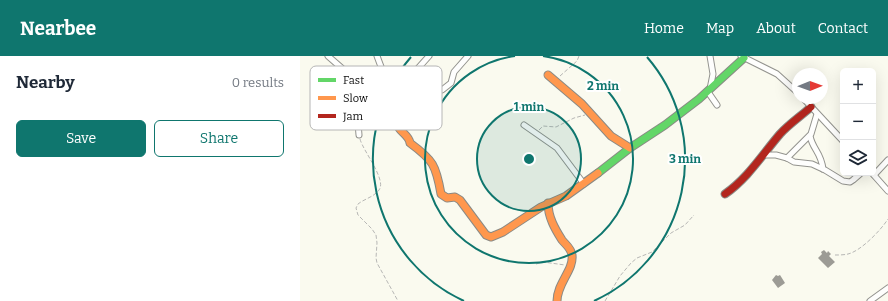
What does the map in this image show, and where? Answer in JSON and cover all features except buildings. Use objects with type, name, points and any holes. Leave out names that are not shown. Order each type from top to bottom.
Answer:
[{"type":"street","points":[[328,56],[339,66]]},
{"type":"street","points":[[377,56],[380,66]]},
{"type":"street","points":[[421,66],[429,56]]},
{"type":"street","points":[[442,90],[451,83],[454,72],[468,56]]},
{"type":"street","points":[[710,56],[712,74],[709,91],[717,105]]},
{"type":"street","points":[[401,130],[409,138],[410,144],[427,156],[434,166],[441,194],[447,198],[455,197],[460,200],[488,237],[494,237],[528,214],[548,203],[566,196],[615,162],[630,148],[665,125],[709,91],[745,57],[777,74],[792,88]]},
{"type":"street","points":[[548,75],[582,104],[608,134],[624,146],[630,148]]},
{"type":"street","points":[[808,104],[842,140]]},
{"type":"street","points":[[725,194],[737,187],[746,178],[785,129],[811,107]]},
{"type":"street","points":[[787,158],[810,136],[817,114]]},
{"type":"street","points":[[524,125],[557,148],[584,184]]},
{"type":"street","points":[[358,130],[359,135]]},
{"type":"street","points":[[810,136],[813,146],[821,157],[823,169]]},
{"type":"street","points":[[764,155],[776,155],[794,162],[808,163],[823,169],[846,182],[853,180],[858,176]]},
{"type":"street","points":[[876,171],[888,160]]},
{"type":"street","points":[[875,176],[888,191]]},
{"type":"street","points":[[548,203],[552,221],[572,252],[569,266],[557,290],[557,301]]},
{"type":"street","points":[[870,301],[888,288]]},
{"type":"path","points":[[554,80],[577,61],[579,56]]},
{"type":"path","points":[[536,134],[543,126],[554,128],[578,116],[592,115]]},
{"type":"path","points":[[359,135],[364,150],[379,177],[381,186],[373,195],[358,204],[356,211],[376,235],[376,261],[398,301]]},
{"type":"path","points":[[605,301],[620,276],[631,263],[637,258],[652,252],[671,233],[685,225],[694,215]]},
{"type":"path","points":[[835,255],[848,254],[858,249],[875,234],[888,219]]},
{"type":"path","points":[[536,264],[543,262],[569,266]]},
{"type":"traffic: fast","points":[[598,173],[630,148],[665,125],[699,99],[744,58]]},
{"type":"traffic: slow","points":[[548,75],[582,104],[611,136],[630,148]]},
{"type":"traffic: slow","points":[[401,130],[410,143],[429,159],[435,170],[441,194],[447,198],[455,197],[460,200],[486,235],[491,237],[503,232],[541,207],[566,196],[598,173]]},
{"type":"traffic: slow","points":[[548,203],[552,223],[572,255],[572,261],[560,288],[557,301]]},
{"type":"traffic: jam","points":[[725,194],[748,174],[784,130],[811,107]]}]
